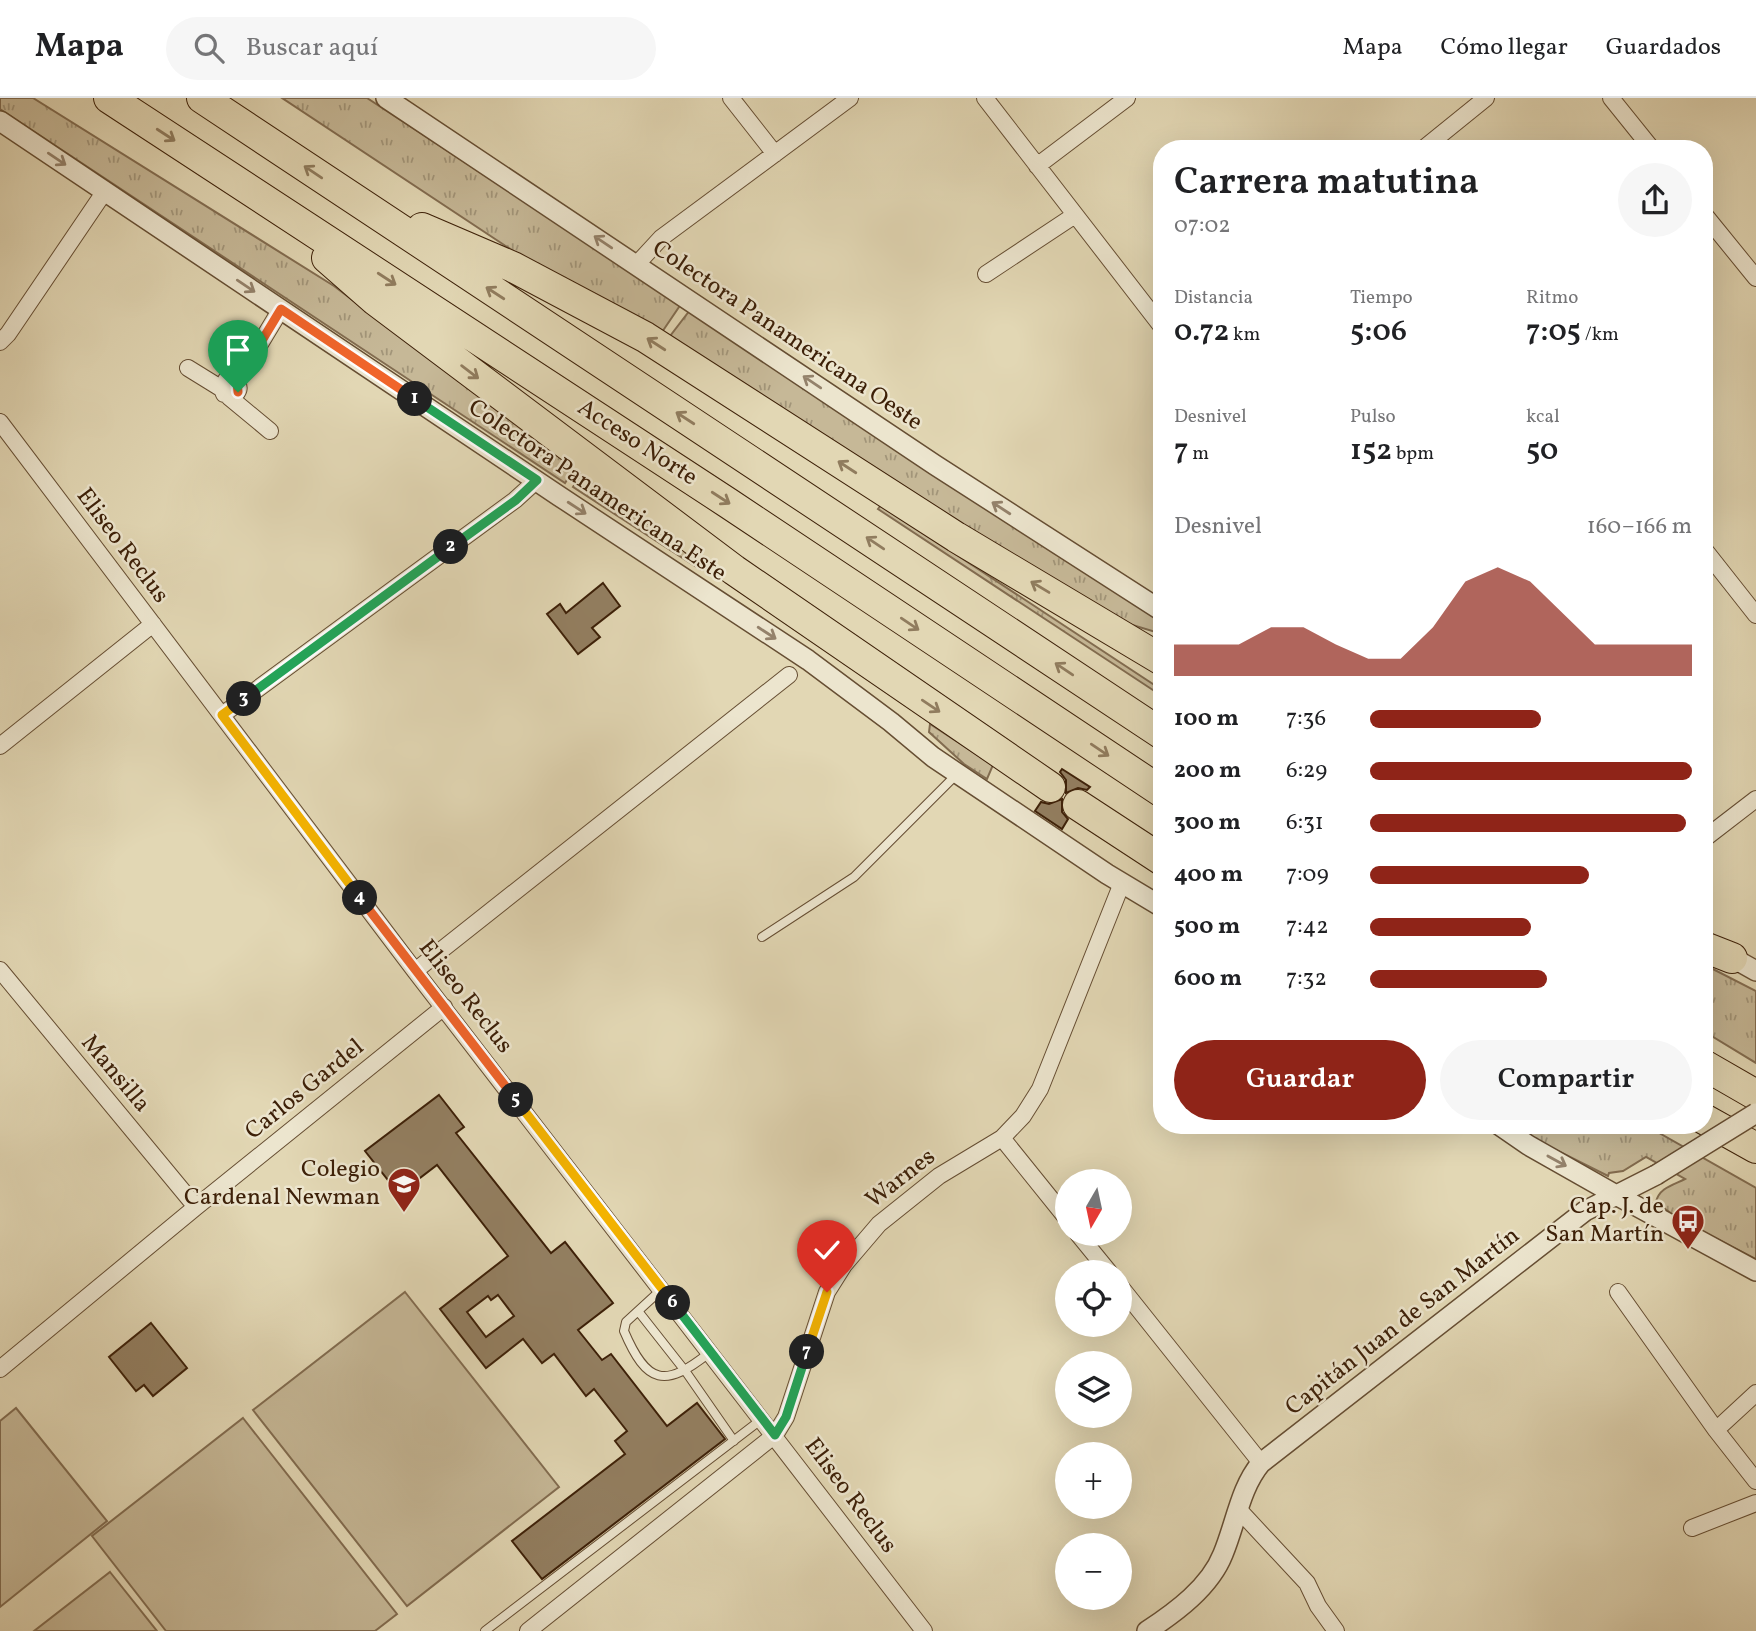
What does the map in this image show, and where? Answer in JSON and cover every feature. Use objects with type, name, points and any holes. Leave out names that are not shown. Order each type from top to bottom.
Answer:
[{"type":"highway","name":"Acceso Norte","points":[[109,98],[1153,786]]},
{"type":"highway","name":"Acceso Norte","points":[[202,98],[1153,728]]},
{"type":"highway","points":[[248,188],[375,300],[734,570],[1050,787]]},
{"type":"highway","points":[[348,196],[513,267],[645,337],[956,537],[1153,655]]},
{"type":"highway","points":[[1078,805],[1153,854]]},
{"type":"highway","points":[[1713,951],[1744,964]]},
{"type":"highway","points":[[1713,1070],[1756,1094]]},
{"type":"highway","points":[[1713,1124],[1756,1148]]},
{"type":"street","name":"Colectora Panamericana Oeste","points":[[386,98],[935,465],[1153,605]]},
{"type":"street","points":[[731,98],[775,154]]},
{"type":"street","points":[[637,264],[661,238],[850,98]]},
{"type":"street","points":[[985,98],[1153,315]]},
{"type":"street","points":[[1037,166],[1127,98]]},
{"type":"street","points":[[1434,140],[1486,98]]},
{"type":"street","points":[[1611,98],[1645,140]]},
{"type":"street","name":"Colectora Panamericana Este","points":[[0,121],[808,660],[957,774],[1153,902]]},
{"type":"street","points":[[0,342],[105,191]]},
{"type":"street","points":[[986,274],[1075,215]]},
{"type":"street","points":[[1713,225],[1756,278]]},
{"type":"street","points":[[229,389],[281,309]]},
{"type":"street","points":[[188,368],[229,389],[270,431]]},
{"type":"street","name":"Eliseo Reclus","points":[[0,422],[415,971],[924,1631]]},
{"type":"street","points":[[222,715],[516,500],[537,480]]},
{"type":"street","points":[[1713,560],[1756,615]]},
{"type":"street","points":[[0,746],[153,624]]},
{"type":"street","points":[[415,971],[789,675]]},
{"type":"street","points":[[1713,832],[1756,799]]},
{"type":"street","name":"Warnes","points":[[528,1631],[775,1435],[786,1417],[827,1292],[844,1265],[879,1224],[939,1176],[1002,1138],[1023,1116],[1040,1089],[1122,883]]},
{"type":"street","points":[[1713,947],[1744,964]]},
{"type":"street","name":"Mansilla","points":[[0,970],[196,1207]]},
{"type":"street","name":"Carlos Gardel","points":[[0,1369],[444,1007]]},
{"type":"street","name":"Capitán Juan de San Martín","points":[[1147,1631],[1206,1584],[1223,1556],[1249,1477],[1261,1463],[1585,1211],[1656,1175],[1756,1113]]},
{"type":"street","points":[[1512,1134],[1616,1195],[1756,1271]]},
{"type":"street","points":[[1002,1138],[1055,1204]]},
{"type":"street","points":[[1088,1246],[1099,1260]]},
{"type":"street","points":[[1618,1292],[1716,1430],[1756,1481]]},
{"type":"street","points":[[1132,1301],[1261,1463]]},
{"type":"street","points":[[1716,1430],[1756,1393]]},
{"type":"street","points":[[1692,1528],[1756,1503]]},
{"type":"street","points":[[1239,1510],[1307,1583],[1318,1606],[1336,1631]]},
{"type":"lane","points":[[762,937],[855,877],[957,774]]},
{"type":"lane","points":[[662,1289],[626,1322],[624,1331],[649,1372],[660,1377],[686,1372],[710,1352]]},
{"type":"lane","points":[[638,1311],[686,1372],[734,1441]]},
{"type":"lane","points":[[485,1631],[762,1419]]},
{"type":"green space","points":[[0,98],[33,98],[334,286],[455,378],[577,464],[565,483],[0,109]]},
{"type":"green space","points":[[282,98],[367,98],[681,304],[658,338],[542,270]]},
{"type":"green space","points":[[690,310],[1153,613],[1153,631],[1116,620],[664,344]]},
{"type":"green space","points":[[586,467],[671,537],[705,569],[701,570],[573,487]]},
{"type":"green space","points":[[881,505],[1153,684],[1153,690],[878,509]]},
{"type":"green space","points":[[930,724],[993,765],[987,779],[964,764],[929,732]]},
{"type":"green space","points":[[1713,969],[1756,991],[1756,1063],[1713,1037]]},
{"type":"green space","points":[[1528,1134],[1661,1134],[1756,1188],[1756,1259],[1680,1220],[1656,1202],[1663,1190],[1685,1179],[1646,1157],[1623,1171],[1609,1173],[1608,1176]]},
{"type":"green space","points":[[405,1292],[559,1487],[407,1606],[253,1410]]},
{"type":"green space","points":[[16,1408],[107,1521],[0,1607],[0,1421]]},
{"type":"green space","points":[[243,1418],[397,1614],[375,1631],[166,1631],[92,1536]]},
{"type":"green space","points":[[110,1572],[157,1631],[34,1631]]},
{"type":"building","points":[[603,583],[620,606],[592,628],[600,637],[578,654],[547,614],[560,604],[566,613]]},
{"type":"building","points":[[1062,769],[1090,787],[1087,790],[1078,788],[1066,793],[1066,780],[1060,772]]},
{"type":"building","points":[[1062,799],[1062,812],[1068,819],[1062,829],[1035,811],[1041,802],[1049,804]]},
{"type":"building","points":[[439,1095],[464,1127],[456,1133],[551,1253],[565,1242],[613,1303],[578,1330],[602,1360],[611,1354],[667,1426],[697,1403],[725,1439],[542,1579],[512,1541],[625,1454],[615,1441],[627,1431],[594,1389],[586,1396],[554,1354],[542,1363],[523,1339],[486,1368],[440,1309],[508,1256],[437,1165],[399,1194],[365,1151]],"holes":[[[498,1295],[514,1316],[486,1337],[467,1312],[488,1296],[491,1300]]]},
{"type":"building","points":[[151,1323],[187,1368],[153,1396],[144,1385],[136,1391],[109,1357]]},
{"type":"place","name":"Colegio Cardenal Newman","points":[[404,1214]]},
{"type":"place","name":"Cap. J. de San Martín","points":[[1688,1251]]},
{"type":"route","points":[[238,392],[237,382],[281,309],[537,480],[516,500],[222,715],[415,971],[775,1435],[786,1417],[827,1292]]}]
